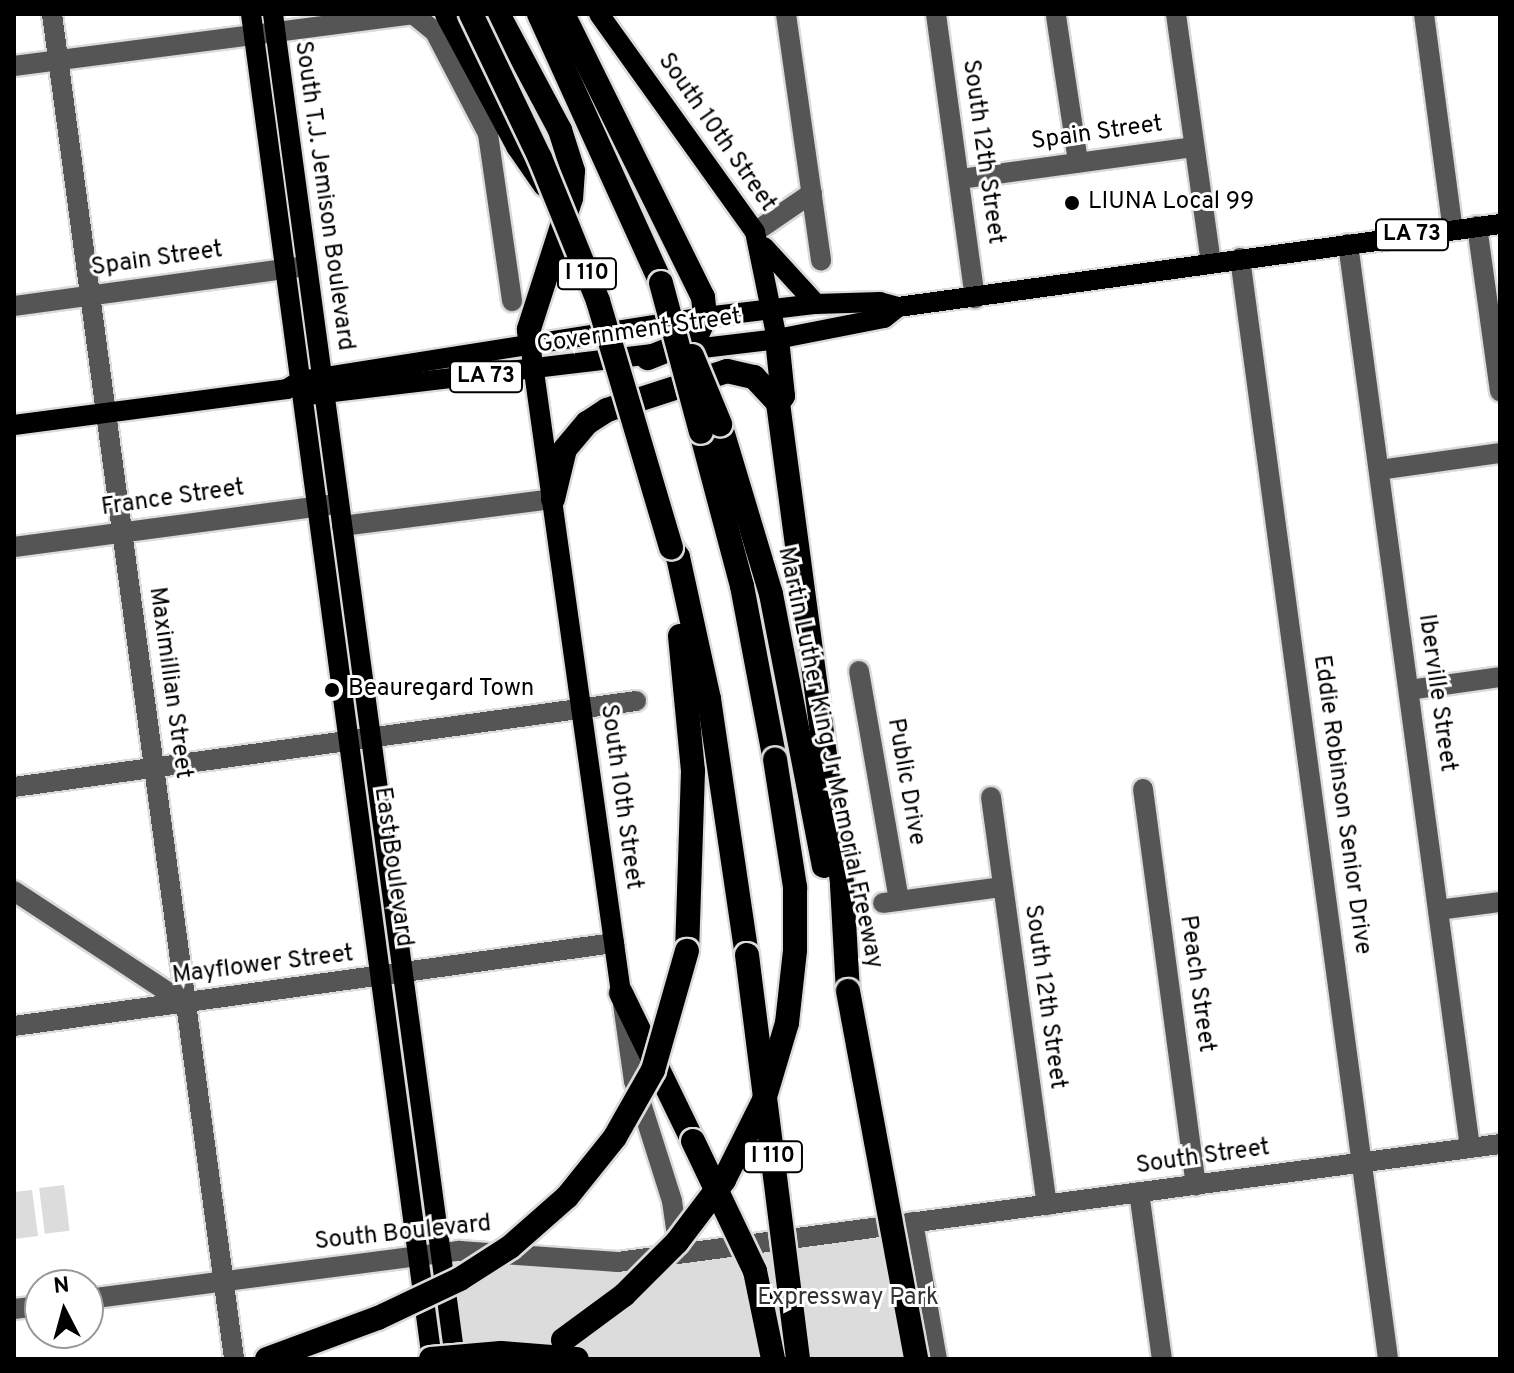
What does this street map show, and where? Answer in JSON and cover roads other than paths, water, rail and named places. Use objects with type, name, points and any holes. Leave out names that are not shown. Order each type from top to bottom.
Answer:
[{"type":"highway","points":[[447,14],[518,146],[560,206]]},
{"type":"highway","name":"I 110","points":[[471,14],[560,206],[617,355],[672,554],[723,775],[798,1359]]},
{"type":"highway","points":[[498,14],[560,130],[572,162],[571,198],[529,329],[530,343]]},
{"type":"highway","name":"Martin Luther King Jr Memorial Freeway","points":[[539,14],[661,283],[771,594],[835,885],[848,991],[916,1359]]},
{"type":"highway","points":[[563,14],[690,267],[705,317],[688,345],[648,358]]},
{"type":"highway","points":[[777,339],[783,396],[778,403]]},
{"type":"highway","points":[[553,499],[565,449],[587,423],[607,410],[727,371],[754,377],[778,403],[835,885]]},
{"type":"highway","points":[[526,1359],[613,1304],[677,1242],[724,1180],[764,1100],[787,1023],[795,950],[795,887],[775,760],[710,428]]},
{"type":"highway","points":[[267,1359],[356,1327],[460,1279],[510,1247],[567,1197],[615,1137],[653,1070],[687,951],[693,771],[672,554]]},
{"type":"highway","points":[[621,993],[755,1271],[773,1359]]},
{"type":"highway","points":[[432,1359],[501,1353],[577,1359]]},
{"type":"main road","name":"South T.J. Jemison Boulevard","points":[[251,14],[285,269],[296,389]]},
{"type":"main road","name":"South 10th Street","points":[[599,14],[757,236],[777,339]]},
{"type":"main road","name":"South T.J. Jemison Boulevard","points":[[274,24],[322,386]]},
{"type":"main road","name":"Government Street","points":[[322,386],[530,343],[705,317],[816,304],[880,302],[898,307],[975,298],[1211,262],[1500,224]]},
{"type":"main road","points":[[757,236],[816,304]]},
{"type":"main road","name":"Government Street","points":[[14,425],[322,386],[534,372],[648,358],[777,339],[884,318],[898,307]]},
{"type":"main road","name":"South 10th Street","points":[[530,343],[621,993]]},
{"type":"main road","name":"East Boulevard","points":[[322,386],[455,1359]]},
{"type":"main road","name":"East Boulevard","points":[[296,389],[317,507],[432,1359]]},
{"type":"street","name":"Maximillian Street","points":[[52,14],[183,1002],[234,1359]]},
{"type":"street","points":[[14,66],[254,36],[274,24],[412,14],[435,32],[488,134],[512,301]]},
{"type":"street","points":[[786,14],[821,261]]},
{"type":"street","name":"South 12th Street","points":[[936,14],[975,298]]},
{"type":"street","points":[[1176,14],[1211,262]]},
{"type":"street","points":[[1424,14],[1453,230]]},
{"type":"street","points":[[1056,16],[1078,162]]},
{"type":"street","name":"Spain Street","points":[[960,179],[1194,147]]},
{"type":"street","points":[[757,236],[812,193]]},
{"type":"street","points":[[1477,226],[1500,391]]},
{"type":"street","name":"Iberville Street","points":[[1348,244],[1470,1148]]},
{"type":"street","name":"Eddie Robinson Senior Drive","points":[[1240,258],[1388,1359]]},
{"type":"street","name":"Spain Street","points":[[14,306],[307,266]]},
{"type":"street","points":[[1379,470],[1500,453]]},
{"type":"street","points":[[342,526],[553,499]]},
{"type":"street","name":"France Street","points":[[14,547],[338,504]]},
{"type":"street","name":"Public Drive","points":[[859,671],[891,902],[1002,887]]},
{"type":"street","points":[[1409,690],[1500,677]]},
{"type":"street","points":[[14,787],[636,701]]},
{"type":"street","name":"Peach Street","points":[[1143,789],[1196,1185]]},
{"type":"street","name":"South 12th Street","points":[[991,797],[1047,1205]]},
{"type":"street","points":[[14,891],[183,1002]]},
{"type":"street","points":[[1438,910],[1500,902]]},
{"type":"street","name":"Mayflower Street","points":[[14,1026],[614,943]]},
{"type":"street","name":"South 10th Street","points":[[621,993],[634,1081],[672,1201],[680,1254]]},
{"type":"street","name":"South Street","points":[[913,1222],[1500,1144]]},
{"type":"street","points":[[1139,1192],[1162,1359]]},
{"type":"street","points":[[913,1222],[937,1359]]},
{"type":"street","name":"South Boulevard","points":[[104,1297],[418,1255],[494,1250],[601,1262],[913,1222]]},
{"type":"place","name":"LIUNA Local 99","points":[[1072,203]]},
{"type":"place","name":"Beauregard Town","points":[[332,690]]},
{"type":"park label","name":"Expressway Park","points":[[848,1299]]}]
